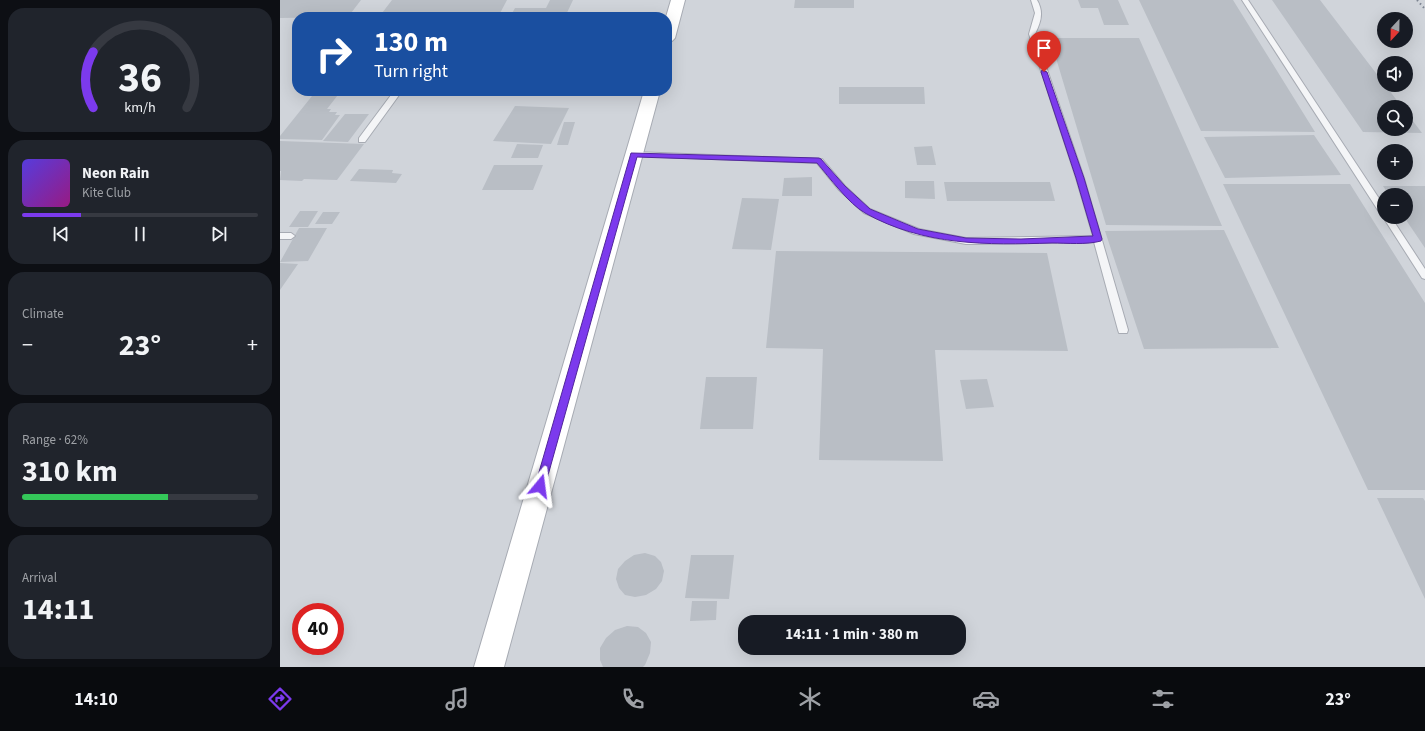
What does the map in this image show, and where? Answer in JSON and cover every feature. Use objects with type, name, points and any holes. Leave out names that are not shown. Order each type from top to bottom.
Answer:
[{"type":"street","points":[[672,21],[678,0]]},
{"type":"street","points":[[489,667],[651,96]]},
{"type":"lane","points":[[1034,0],[1038,6],[1038,18],[1032,34],[1080,178],[1123,330]]},
{"type":"lane","points":[[1245,0],[1377,202]]},
{"type":"lane","points":[[362,140],[394,96]]},
{"type":"lane","points":[[634,154],[819,161],[842,188],[867,211],[916,232],[966,241],[1098,239]]},
{"type":"lane","points":[[1392,224],[1425,276]]},
{"type":"lane","points":[[280,236],[291,236]]},
{"type":"shaded area","points":[[280,0],[1425,0],[1425,667],[280,667]]},
{"type":"building","points":[[280,0],[361,0],[352,12],[292,12],[292,18],[280,18]]},
{"type":"building","points":[[392,0],[507,0],[501,12],[383,12]]},
{"type":"building","points":[[550,0],[573,0],[567,12],[513,12],[515,8],[546,8]]},
{"type":"building","points":[[795,0],[854,0],[854,8],[794,8]]},
{"type":"building","points":[[1078,0],[1118,0],[1129,25],[1104,25],[1098,8],[1081,8]]},
{"type":"building","points":[[1139,0],[1233,0],[1315,132],[1201,131]]},
{"type":"building","points":[[1272,0],[1320,0],[1377,74],[1377,92],[1391,92],[1397,100],[1377,100],[1377,132],[1363,132]]},
{"type":"building","points":[[1050,38],[1139,38],[1222,226],[1106,225]]},
{"type":"building","points":[[839,87],[924,87],[925,104],[839,104]]},
{"type":"building","points":[[312,96],[337,96],[327,109],[331,109],[329,112],[337,112],[335,115],[340,115],[322,140],[280,139],[280,136]]},
{"type":"building","points":[[515,106],[569,108],[551,144],[493,141]]},
{"type":"building","points":[[345,114],[369,114],[348,142],[323,141]]},
{"type":"building","points":[[1413,121],[1422,133],[1413,133]]},
{"type":"building","points":[[564,122],[575,122],[568,145],[557,145]]},
{"type":"building","points":[[1314,135],[1341,175],[1225,178],[1204,137]]},
{"type":"building","points":[[280,141],[364,144],[337,180],[304,179],[302,181],[280,180]]},
{"type":"building","points":[[517,144],[543,145],[538,158],[511,158]]},
{"type":"building","points":[[932,146],[936,165],[917,165],[914,147]]},
{"type":"building","points":[[494,165],[543,165],[533,190],[482,190]]},
{"type":"building","points":[[359,169],[393,170],[392,173],[402,174],[396,183],[350,181]]},
{"type":"building","points":[[812,177],[812,196],[782,196],[784,178]]},
{"type":"building","points":[[905,181],[934,181],[935,199],[905,198]]},
{"type":"building","points":[[944,182],[1050,182],[1055,201],[947,201]]},
{"type":"building","points":[[1223,184],[1350,184],[1425,303],[1425,490],[1368,490]]},
{"type":"building","points":[[1383,186],[1425,186],[1425,248],[1409,224],[1413,224],[1413,188],[1384,188]]},
{"type":"building","points":[[742,198],[779,199],[771,250],[732,249]]},
{"type":"building","points":[[300,211],[318,211],[308,227],[289,227]]},
{"type":"building","points":[[323,212],[340,212],[332,224],[315,224]]},
{"type":"building","points":[[299,228],[327,228],[308,261],[280,262]]},
{"type":"building","points":[[1224,230],[1279,348],[1144,349],[1105,231]]},
{"type":"building","points":[[776,251],[1047,253],[1068,351],[935,350],[943,461],[819,460],[823,349],[766,348]]},
{"type":"building","points":[[280,263],[298,264],[280,290]]},
{"type":"building","points":[[706,377],[757,377],[753,429],[700,429]]},
{"type":"building","points":[[987,379],[994,407],[966,409],[960,380]]},
{"type":"building","points":[[1377,498],[1423,498],[1425,501],[1425,599]]},
{"type":"building","points":[[645,553],[655,556],[661,562],[664,571],[662,581],[656,589],[646,595],[635,597],[625,595],[619,588],[616,579],[618,569],[625,561],[634,555]]},
{"type":"building","points":[[691,555],[734,555],[729,599],[685,598]]},
{"type":"building","points":[[692,601],[717,601],[716,620],[690,621]]},
{"type":"building","points":[[627,626],[638,627],[646,633],[651,642],[650,653],[645,665],[643,667],[603,667],[600,660],[600,648],[606,638],[615,630]]},
{"type":"railway","points":[[1417,0],[1425,9]]},
{"type":"route","points":[[540,486],[634,154],[819,161],[842,188],[867,211],[916,232],[966,241],[1098,239],[1080,178],[1044,72]]}]
